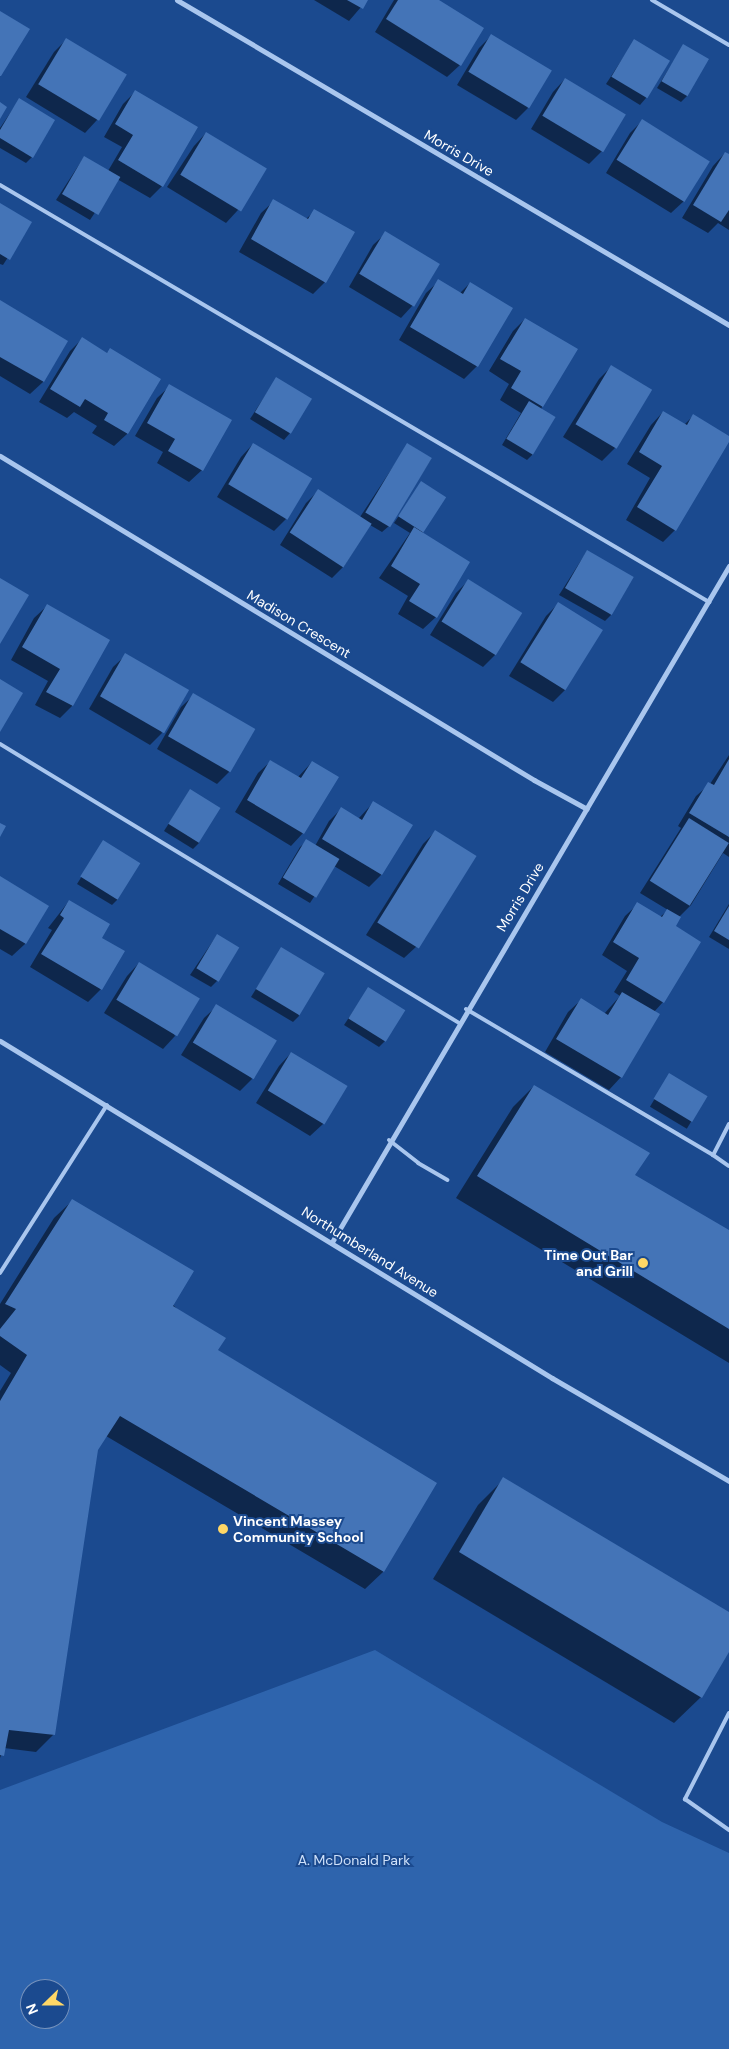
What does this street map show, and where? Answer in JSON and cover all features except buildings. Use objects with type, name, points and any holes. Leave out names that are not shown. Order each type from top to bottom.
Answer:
[{"type":"street","name":"Morris Drive","points":[[177,0],[729,325]]},
{"type":"street","name":"Madison Crescent","points":[[0,456],[534,780],[587,809]]},
{"type":"street","name":"Morris Drive","points":[[332,1242],[389,1140],[587,809],[729,566]]},
{"type":"street","name":"Northumberland Avenue","points":[[0,1042],[108,1105],[552,1378],[729,1481]]},
{"type":"lane","points":[[652,0],[729,45]]},
{"type":"lane","points":[[0,185],[709,602]]},
{"type":"lane","points":[[0,744],[459,1023]]},
{"type":"lane","points":[[466,1009],[729,1166]]},
{"type":"lane","points":[[0,1273],[108,1105]]},
{"type":"lane","points":[[713,1155],[729,1124]]},
{"type":"lane","points":[[389,1140],[418,1163],[448,1180]]},
{"type":"lane","points":[[729,1713],[685,1799],[729,1830]]},
{"type":"green space","name":"A. McDonald Park","points":[[375,1650],[662,1822],[729,1853],[729,2049],[0,2049],[0,1790]]},
{"type":"place","name":"Time Out Bar and Grill","points":[[643,1263]]},
{"type":"place","name":"Vincent Massey Community School","points":[[223,1529]]}]
